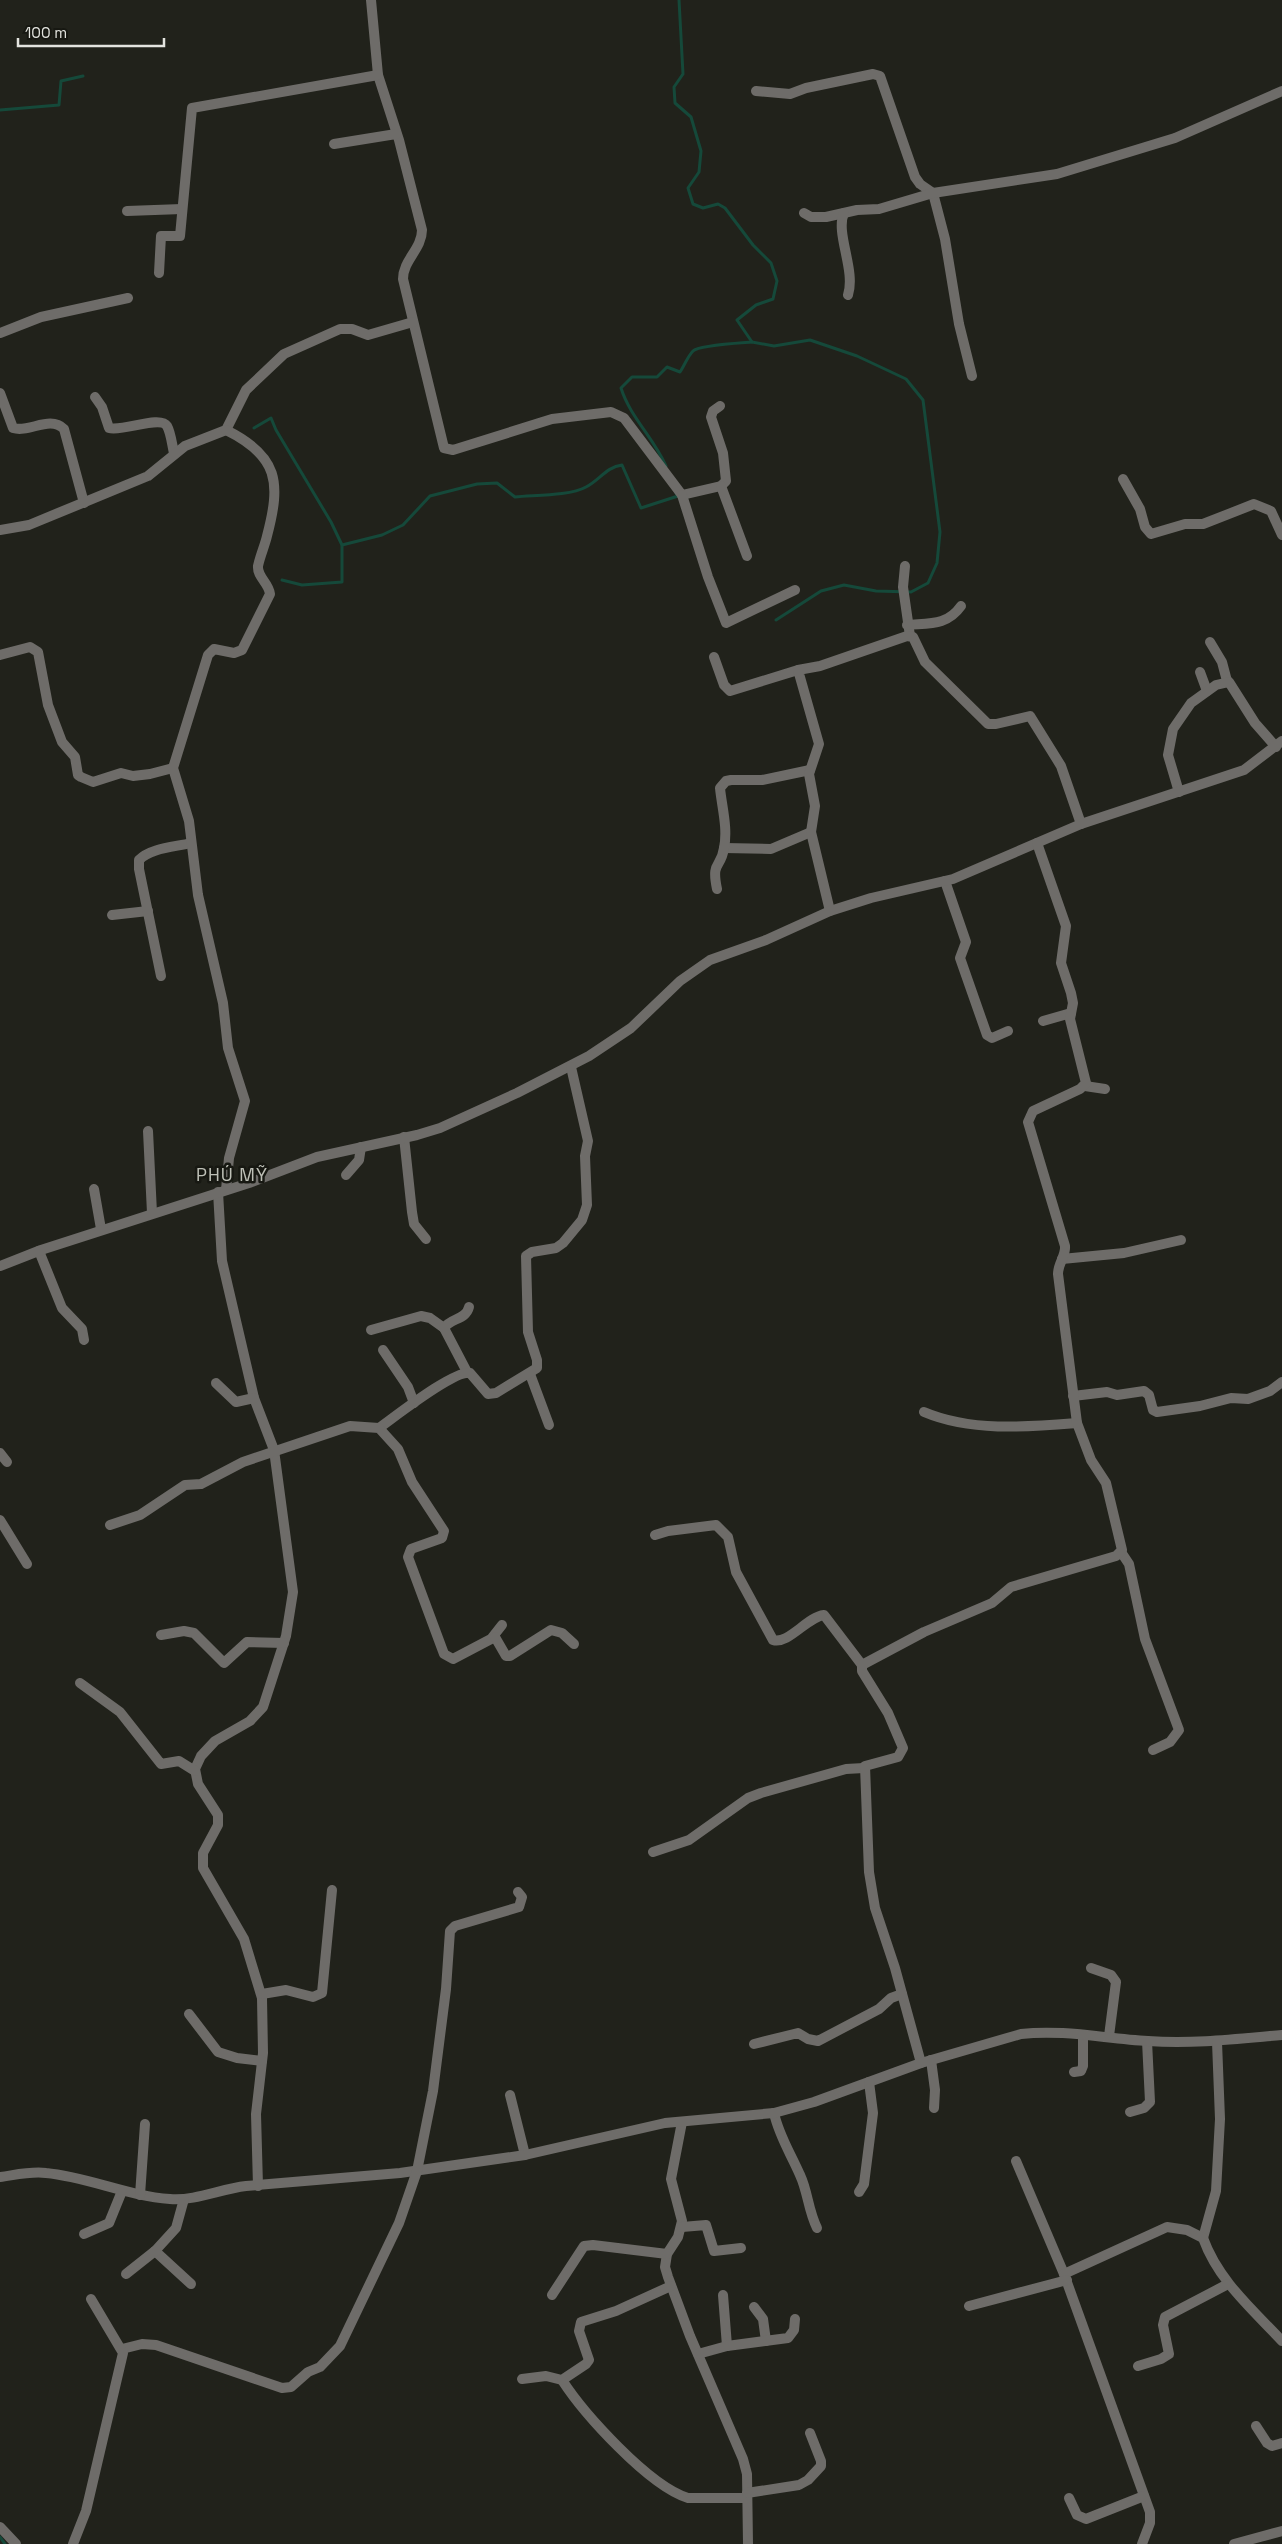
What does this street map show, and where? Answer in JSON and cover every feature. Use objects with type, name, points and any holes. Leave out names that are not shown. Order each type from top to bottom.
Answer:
[{"type":"street","points":[[371,0],[378,75],[422,230],[420,240],[403,273],[442,443],[446,450],[453,450],[552,419],[614,412],[624,418],[682,495],[708,577],[726,623],[795,590]]},
{"type":"street","points":[[756,91],[790,94],[806,88],[877,74],[915,177],[920,184],[933,193],[945,239],[959,324],[972,376]]},
{"type":"street","points":[[159,273],[161,236],[180,236],[192,108],[378,75]]},
{"type":"street","points":[[804,213],[820,218],[879,209],[933,193],[1022,181],[1071,170],[1175,138],[1282,91]]},
{"type":"street","points":[[334,144],[396,134]]},
{"type":"street","points":[[127,211],[182,209]]},
{"type":"street","points":[[844,213],[843,228],[851,283],[848,294]]},
{"type":"street","points":[[0,333],[41,317],[128,298]]},
{"type":"street","points":[[0,530],[29,525],[127,483],[148,476],[185,446],[226,430],[246,390],[284,354],[340,329],[352,329],[368,335],[413,322]]},
{"type":"street","points":[[0,393],[13,428],[19,429],[52,423],[64,429],[84,503]]},
{"type":"street","points":[[95,397],[102,407],[110,428],[116,430],[152,422],[162,422],[167,426],[174,453]]},
{"type":"street","points":[[682,495],[721,486],[726,481],[723,453],[711,417],[713,411],[720,406]]},
{"type":"street","points":[[226,430],[249,443],[272,470],[275,477],[274,511],[258,566],[270,594],[242,650],[234,653],[214,649],[208,656],[172,768],[188,817],[198,895],[223,1003],[228,1048],[244,1101],[222,1191],[222,1261],[254,1398],[274,1450],[292,1592],[290,1616],[284,1643],[263,1707],[250,1721],[215,1741],[201,1756],[195,1771],[198,1784],[218,1815],[218,1825],[203,1853],[203,1868],[239,1929],[262,1994],[262,2061],[256,2114],[258,2186]]},
{"type":"street","points":[[1123,480],[1140,509],[1145,527],[1151,534],[1185,524],[1203,524],[1254,504],[1271,511],[1282,535]]},
{"type":"street","points":[[721,486],[747,556]]},
{"type":"street","points":[[905,566],[903,587],[907,624],[910,636],[915,641],[925,662],[988,724],[1030,716],[1061,766],[1081,824]]},
{"type":"street","points":[[907,624],[944,622],[955,614],[961,606]]},
{"type":"street","points":[[714,657],[724,685],[730,691],[798,670],[820,666],[910,636]]},
{"type":"street","points":[[0,1266],[39,1250],[222,1191],[317,1157],[440,1128],[571,1067],[631,1028],[680,982],[704,963],[766,940],[830,911],[871,898],[945,881],[1081,824],[1248,768],[1279,744],[1256,723],[1227,681],[1222,662],[1210,642]]},
{"type":"street","points":[[0,655],[30,647],[38,652],[48,705],[62,742],[75,757],[78,774],[81,777],[93,782],[121,773],[133,776],[172,768]]},
{"type":"street","points":[[798,670],[819,744],[810,770],[815,806],[811,832],[830,911]]},
{"type":"street","points":[[1200,672],[1207,691]]},
{"type":"street","points":[[1179,792],[1168,755],[1173,729],[1192,703],[1207,691],[1227,681]]},
{"type":"street","points":[[717,889],[714,868],[724,848],[725,823],[720,788],[722,784],[731,780],[762,780],[810,770]]},
{"type":"street","points":[[724,848],[771,850],[811,832]]},
{"type":"street","points":[[161,976],[139,869],[139,860],[143,856],[157,851],[191,843]]},
{"type":"street","points":[[1037,843],[1066,926],[1061,959],[1071,993],[1071,1025],[1085,1076],[1085,1086]]},
{"type":"street","points":[[945,881],[966,942],[960,958],[987,1035],[992,1038],[1008,1032]]},
{"type":"street","points":[[112,915],[148,911]]},
{"type":"street","points":[[1043,1021],[1071,1013]]},
{"type":"street","points":[[371,1330],[421,1316],[430,1318],[444,1328],[467,1372],[488,1394],[496,1393],[537,1368],[537,1360],[528,1332],[526,1256],[538,1250],[556,1248],[563,1243],[582,1220],[586,1205],[585,1156],[588,1141],[571,1067]]},
{"type":"street","points":[[1105,1089],[1085,1086],[1033,1111],[1029,1118],[1029,1126],[1065,1251],[1058,1274],[1077,1423],[1091,1460],[1106,1483],[1120,1538],[1121,1552],[1128,1561],[1145,1639],[1179,1730],[1170,1742],[1153,1750]]},
{"type":"street","points":[[148,1131],[152,1214]]},
{"type":"street","points":[[404,1138],[414,1224],[426,1240]]},
{"type":"street","points":[[346,1175],[360,1160],[362,1147]]},
{"type":"street","points":[[94,1189],[101,1229]]},
{"type":"street","points":[[1062,1259],[1124,1253],[1181,1240]]},
{"type":"street","points":[[39,1250],[62,1308],[82,1329],[84,1340]]},
{"type":"street","points":[[444,1328],[447,1323],[465,1315],[469,1307]]},
{"type":"street","points":[[383,1350],[408,1387],[414,1403]]},
{"type":"street","points":[[379,1428],[459,1374],[467,1372]]},
{"type":"street","points":[[530,1374],[549,1425]]},
{"type":"street","points":[[1073,1396],[1107,1392],[1117,1395],[1147,1392],[1153,1410],[1157,1412],[1200,1406],[1231,1398],[1248,1399],[1270,1391],[1282,1382]]},
{"type":"street","points":[[216,1383],[236,1402],[254,1398]]},
{"type":"street","points":[[924,1412],[939,1418],[970,1425],[1035,1426],[1077,1423]]},
{"type":"street","points":[[110,1525],[140,1515],[185,1486],[201,1484],[228,1468],[274,1450],[354,1425],[379,1428],[398,1449],[414,1486],[444,1531],[442,1538],[412,1549],[408,1557],[444,1654],[452,1659],[494,1637],[502,1625]]},
{"type":"street","points":[[0,1453],[7,1462]]},
{"type":"street","points":[[0,1520],[27,1564]]},
{"type":"street","points":[[653,1852],[689,1840],[748,1798],[846,1769],[864,1768],[871,1763],[898,1757],[904,1748],[888,1713],[862,1671],[862,1665],[824,1615],[814,1618],[781,1641],[773,1640],[736,1572],[728,1537],[716,1525],[668,1531],[655,1535]]},
{"type":"street","points":[[862,1665],[924,1632],[992,1603],[1010,1587],[1100,1559],[1116,1556],[1121,1552]]},
{"type":"street","points":[[494,1637],[506,1656],[510,1656],[551,1630],[562,1633],[574,1644]]},
{"type":"street","points":[[161,1635],[184,1631],[194,1633],[224,1662],[247,1642],[284,1643]]},
{"type":"street","points":[[80,1683],[120,1712],[161,1764],[179,1761],[195,1771]]},
{"type":"street","points":[[864,1768],[869,1872],[874,1900],[902,1994],[935,2090],[934,2108]]},
{"type":"street","points":[[262,1994],[286,1990],[313,1997],[322,1993],[332,1890]]},
{"type":"street","points":[[122,2349],[142,2344],[156,2345],[282,2388],[291,2387],[308,2372],[326,2363],[340,2346],[398,2223],[417,2171],[433,2091],[446,1989],[450,1931],[455,1926],[518,1907],[522,1897],[518,1892]]},
{"type":"street","points":[[1091,1968],[1110,1975],[1116,1982],[1109,2036]]},
{"type":"street","points":[[754,2044],[798,2033],[803,2034],[808,2039],[818,2040],[879,2009],[891,1998],[902,1994]]},
{"type":"street","points":[[189,2014],[218,2052],[237,2058],[262,2061]]},
{"type":"street","points":[[0,2177],[44,2172],[122,2191],[184,2200],[224,2189],[417,2171],[524,2155],[665,2123],[774,2113],[814,2102],[926,2062],[1021,2034],[1035,2032],[1109,2036],[1147,2041],[1217,2042],[1282,2035]]},
{"type":"street","points":[[1074,2072],[1081,2071],[1083,2066],[1083,2035]]},
{"type":"street","points":[[1130,2112],[1144,2108],[1150,2102],[1147,2041]]},
{"type":"street","points":[[1202,2238],[1216,2191],[1220,2119],[1217,2042]]},
{"type":"street","points":[[859,2192],[864,2184],[873,2113],[869,2082]]},
{"type":"street","points":[[510,2095],[524,2155]]},
{"type":"street","points":[[774,2113],[778,2132],[800,2175],[807,2193],[808,2209],[817,2228]]},
{"type":"street","points":[[682,2122],[671,2179],[682,2227],[667,2254],[665,2267],[698,2354],[743,2459],[747,2474],[748,2544]]},
{"type":"street","points":[[140,2194],[145,2124]]},
{"type":"street","points":[[1016,2161],[1066,2277],[1150,2512],[1150,2523],[1142,2544]]},
{"type":"street","points":[[84,2234],[109,2223],[122,2191]]},
{"type":"street","points":[[126,2274],[155,2251],[176,2228],[184,2200]]},
{"type":"street","points":[[682,2227],[706,2225],[714,2252],[742,2248]]},
{"type":"street","points":[[969,2306],[1066,2277],[1167,2227],[1187,2230],[1202,2238],[1208,2252],[1228,2284],[1282,2341]]},
{"type":"street","points":[[552,2295],[584,2246],[593,2245],[667,2254]]},
{"type":"street","points":[[155,2251],[191,2284]]},
{"type":"street","points":[[1138,2366],[1161,2360],[1169,2354],[1163,2325],[1165,2317],[1228,2284]]},
{"type":"street","points":[[562,2380],[590,2360],[579,2331],[581,2322],[616,2311],[671,2286]]},
{"type":"street","points":[[723,2295],[727,2346]]},
{"type":"street","points":[[74,2544],[86,2511],[103,2432],[121,2364],[122,2349],[91,2299]]},
{"type":"street","points":[[754,2307],[763,2319],[766,2341]]},
{"type":"street","points":[[698,2354],[727,2346],[790,2337],[794,2330],[795,2319]]},
{"type":"street","points":[[522,2379],[546,2376],[562,2380],[579,2406],[606,2436],[653,2476],[680,2496],[688,2498],[747,2495],[800,2485],[808,2480],[820,2466],[821,2461],[810,2434]]},
{"type":"street","points":[[1256,2426],[1272,2446],[1282,2443]]},
{"type":"street","points":[[1069,2498],[1077,2515],[1086,2519],[1144,2496]]},
{"type":"street","points":[[0,2528],[16,2544]]},
{"type":"street","points":[[1234,2544],[1282,2531]]},
{"type":"waterway","points":[[679,0],[683,74],[674,87],[675,103],[691,117],[701,151],[699,172],[688,188],[693,204],[703,208],[718,204],[725,208],[753,245],[771,263],[777,281],[773,299],[756,305],[737,320],[752,342],[774,346],[810,340],[857,356],[906,379],[923,400],[940,532],[937,563],[928,583],[911,592],[876,591],[844,585],[821,591],[776,620]]},
{"type":"waterway","points":[[0,110],[59,105],[61,81],[83,76]]},
{"type":"waterway","points":[[666,466],[630,408],[621,388],[632,377],[657,377],[667,367],[680,372],[691,353],[697,349],[752,342]]},
{"type":"waterway","points":[[254,428],[271,418],[276,430],[331,522],[342,545],[342,582],[302,585],[282,580]]},
{"type":"waterway","points":[[342,545],[382,535],[403,525],[430,496],[477,484],[497,483],[515,497],[562,494],[586,487],[607,471],[622,465],[641,508],[678,496],[676,493]]},
{"type":"waterway","points":[[0,2537],[5,2544]]},
{"type":"district","name":"PHÚ MỸ","points":[[232,1174]]}]
